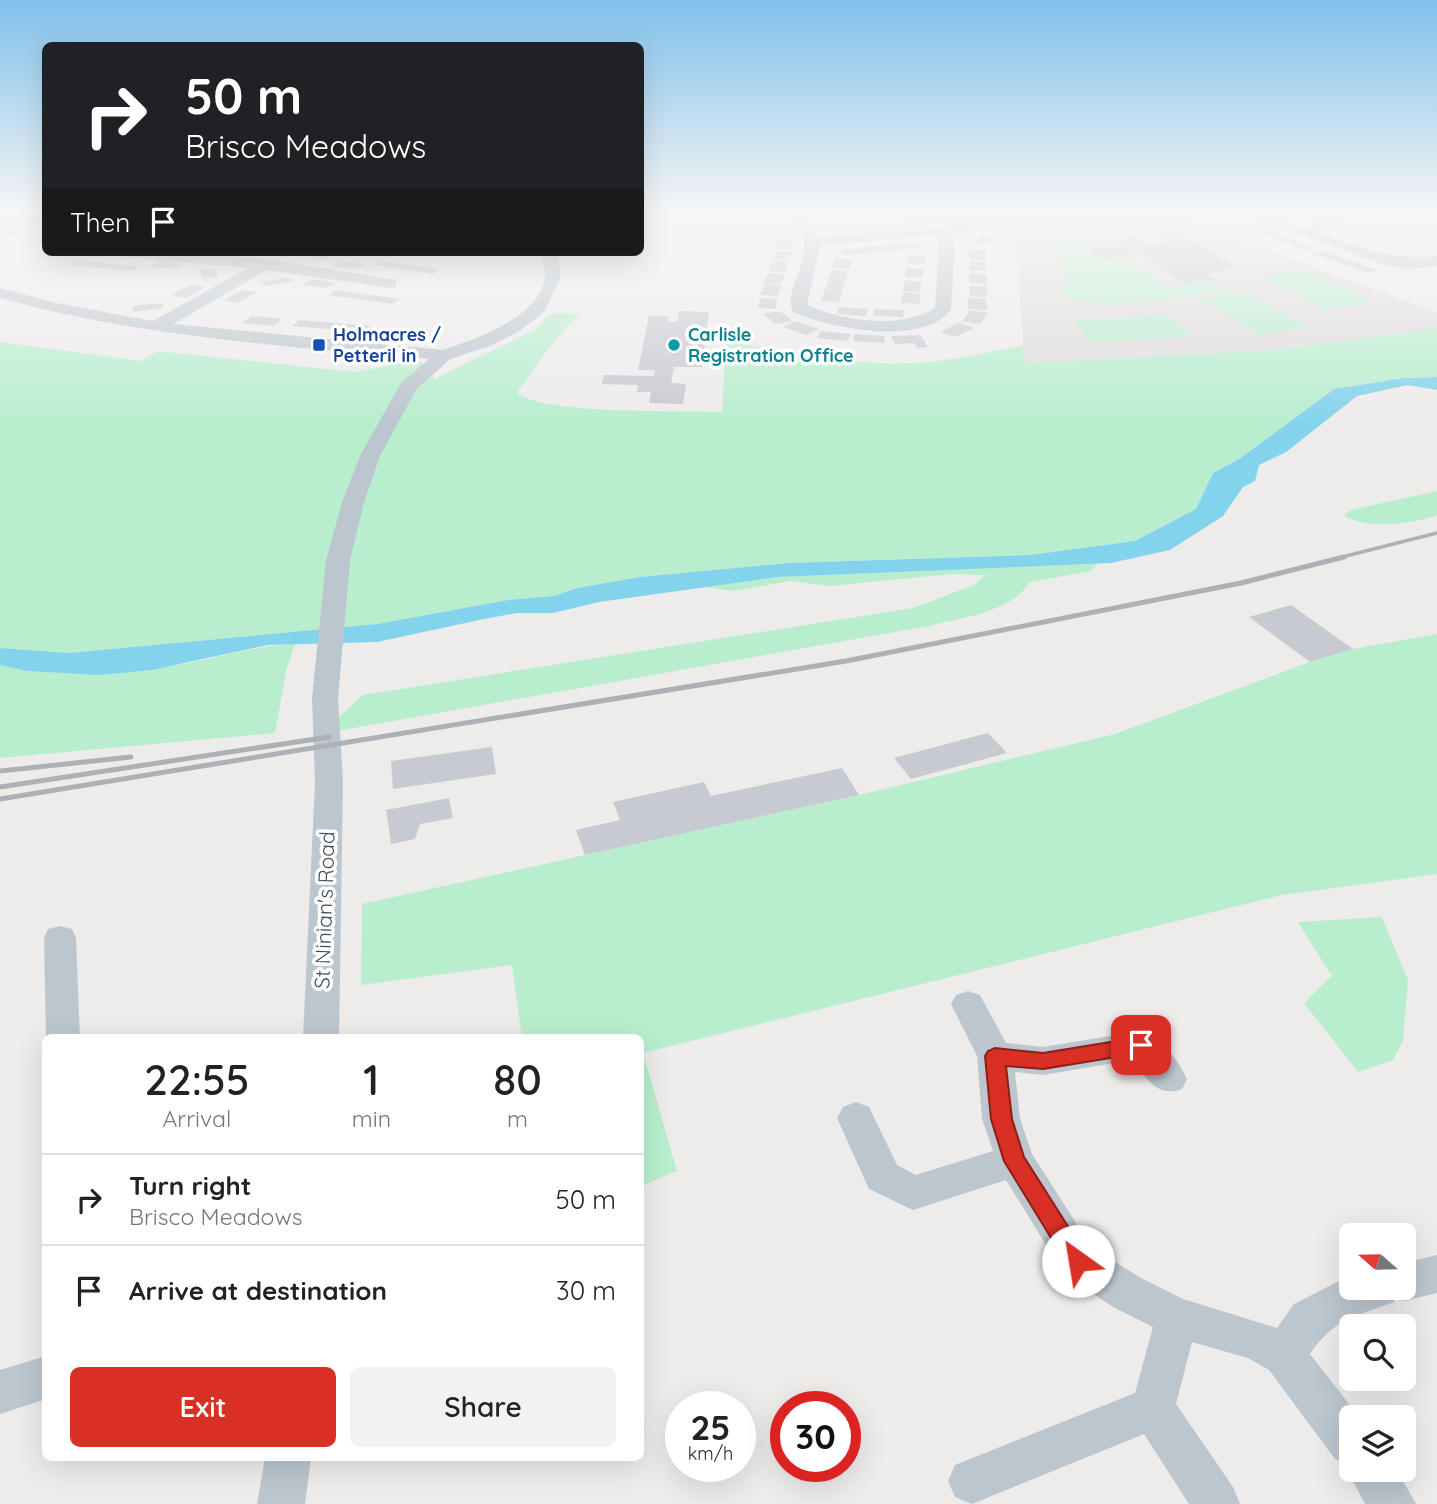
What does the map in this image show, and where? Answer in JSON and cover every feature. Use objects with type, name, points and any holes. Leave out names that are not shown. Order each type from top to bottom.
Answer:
[{"type":"street","points":[[155,327],[230,284]]},
{"type":"street","points":[[0,293],[61,312],[155,327],[444,355],[515,326],[538,308],[549,284]]},
{"type":"street","points":[[803,284],[799,308],[830,320],[902,324],[930,319],[943,310],[945,284]]},
{"type":"street","name":"St Ninian's Road","points":[[321,1034],[328,782],[325,698],[338,561],[353,502],[370,456],[408,387],[444,355]]},
{"type":"street","points":[[60,938],[62,1034]]},
{"type":"street","points":[[968,1004],[995,1056],[1001,1119],[1014,1161],[1078,1261],[1128,1293],[1177,1317],[1258,1340],[1284,1355],[1339,1427]]},
{"type":"street","points":[[995,1056],[1043,1061],[1141,1045],[1169,1079]]},
{"type":"street","points":[[856,1118],[883,1177],[913,1193],[1014,1161]]},
{"type":"street","points":[[1416,1279],[1437,1274]]},
{"type":"street","points":[[1284,1355],[1309,1318],[1344,1300]]},
{"type":"street","points":[[1177,1317],[1153,1408],[1216,1504]]},
{"type":"street","points":[[0,1392],[42,1378]]},
{"type":"street","points":[[971,1481],[1153,1408]]},
{"type":"street","points":[[281,1504],[288,1461]]},
{"type":"street","points":[[1378,1482],[1392,1504]]},
{"type":"shaded area","points":[[1019,284],[1360,284],[1437,313],[1437,328],[1277,350],[1024,363]]},
{"type":"green space","points":[[1064,284],[1162,284],[1166,287],[1219,284],[1230,292],[1107,305],[1054,295],[1065,292]]},
{"type":"green space","points":[[1278,284],[1337,284],[1372,303],[1325,310]]},
{"type":"green space","points":[[1248,293],[1310,328],[1260,335],[1200,299]]},
{"type":"green space","points":[[550,313],[580,313],[547,350],[517,393],[532,400],[583,408],[722,412],[726,341],[822,358],[898,363],[952,359],[1023,345],[1025,363],[1277,350],[1437,328],[1437,377],[1408,377],[1333,389],[1239,459],[1213,473],[1196,509],[1135,541],[1030,555],[789,563],[640,577],[577,588],[554,596],[508,600],[377,624],[69,653],[0,648],[0,342],[141,361],[158,351],[354,372],[418,360],[435,379],[534,330]]},
{"type":"green space","points":[[1169,315],[1192,337],[1092,342],[1073,320]]},
{"type":"green space","points":[[1437,491],[1437,515],[1426,518],[1403,523],[1378,524],[1344,516],[1351,510]]},
{"type":"green space","points":[[1098,563],[1091,571],[1030,582],[1011,601],[985,612],[929,626],[337,731],[338,718],[363,695],[913,608],[974,585],[985,575],[952,574],[830,586],[791,581],[733,591],[705,587],[778,577]]},
{"type":"green space","points":[[1437,634],[1437,874],[1282,895],[644,1053],[644,1034],[521,1034],[512,965],[361,985],[362,904],[859,795],[1115,734],[1310,662],[1353,649]]},
{"type":"green space","points":[[295,644],[286,671],[275,733],[0,758],[0,665],[50,672],[125,672]]},
{"type":"green space","points":[[1382,917],[1408,980],[1403,1041],[1393,1060],[1358,1072],[1304,1003],[1332,976],[1298,922]]},
{"type":"green space","points":[[644,1056],[677,1171],[644,1185]]},
{"type":"water","points":[[1437,377],[1437,390],[1408,385],[1357,396],[1286,452],[1259,465],[1255,481],[1243,487],[1223,516],[1170,550],[1111,563],[778,577],[599,602],[553,613],[517,613],[377,642],[268,645],[152,670],[100,675],[27,671],[0,665],[0,648],[69,653],[377,624],[508,600],[554,596],[577,588],[640,577],[789,563],[1030,555],[1135,541],[1196,509],[1213,473],[1239,459],[1334,389],[1403,378]]},
{"type":"building","points":[[303,284],[334,284],[326,288]]},
{"type":"building","points":[[765,284],[782,285],[777,296],[760,295]]},
{"type":"building","points":[[827,284],[844,284],[839,302],[821,301]]},
{"type":"building","points":[[904,284],[922,284],[920,292],[903,291]]},
{"type":"building","points":[[191,285],[205,287],[186,298],[171,295]]},
{"type":"building","points":[[969,286],[987,286],[987,297],[970,296]]},
{"type":"building","points":[[243,290],[257,292],[238,303],[223,300]]},
{"type":"building","points":[[336,290],[400,299],[392,304],[328,295]]},
{"type":"building","points":[[903,292],[921,294],[919,304],[901,303]]},
{"type":"building","points":[[760,298],[777,299],[776,309],[758,308]]},
{"type":"building","points":[[968,298],[986,299],[987,310],[968,309]]},
{"type":"building","points":[[163,303],[163,308],[133,312],[132,306]]},
{"type":"building","points":[[838,307],[868,309],[866,316],[837,314]]},
{"type":"building","points":[[874,309],[904,310],[903,317],[873,316]]},
{"type":"building","points":[[970,310],[988,313],[980,324],[962,321]]},
{"type":"building","name":"Carlisle Registration Office","points":[[679,311],[709,312],[702,367],[674,367],[671,383],[686,384],[683,404],[649,403],[651,392],[637,392],[638,385],[602,384],[604,375],[654,376],[655,370],[638,370],[649,316],[669,316],[668,321],[677,322]]},
{"type":"building","points":[[780,311],[793,321],[776,324],[763,314]]},
{"type":"building","points":[[252,316],[282,319],[273,326],[243,323]]},
{"type":"building","points":[[299,320],[371,326],[365,332],[292,326]]},
{"type":"building","points":[[795,321],[819,329],[807,335],[783,327]]},
{"type":"building","points":[[959,323],[974,328],[955,337],[940,332]]},
{"type":"building","points":[[821,331],[851,334],[847,341],[817,338]]},
{"type":"building","points":[[854,334],[885,336],[884,343],[853,341]]},
{"type":"building","points":[[920,335],[928,347],[918,348],[914,343],[895,344],[891,336]]},
{"type":"building","points":[[1291,605],[1353,649],[1310,662],[1249,617]]},
{"type":"building","points":[[988,733],[1007,753],[911,779],[894,758]]},
{"type":"building","points":[[492,747],[496,774],[393,789],[391,761]]},
{"type":"building","points":[[842,768],[859,795],[585,855],[576,830],[620,820],[613,802],[704,782],[711,796]]},
{"type":"building","points":[[449,798],[453,818],[420,824],[415,839],[391,844],[386,810]]},
{"type":"railway","points":[[1338,558],[1437,533]]},
{"type":"railway","points":[[0,799],[846,661],[1241,583],[1344,557]]},
{"type":"railway","points":[[0,787],[329,737]]},
{"type":"railway","points":[[0,771],[131,757]]},
{"type":"place","name":"Holmacres / Petteril in","points":[[319,345]]},
{"type":"place","name":"Carlisle Registration Office","points":[[674,345]]},
{"type":"route","points":[[1078,1261],[1014,1161],[1001,1119],[995,1056],[1043,1061],[1141,1045]]}]
